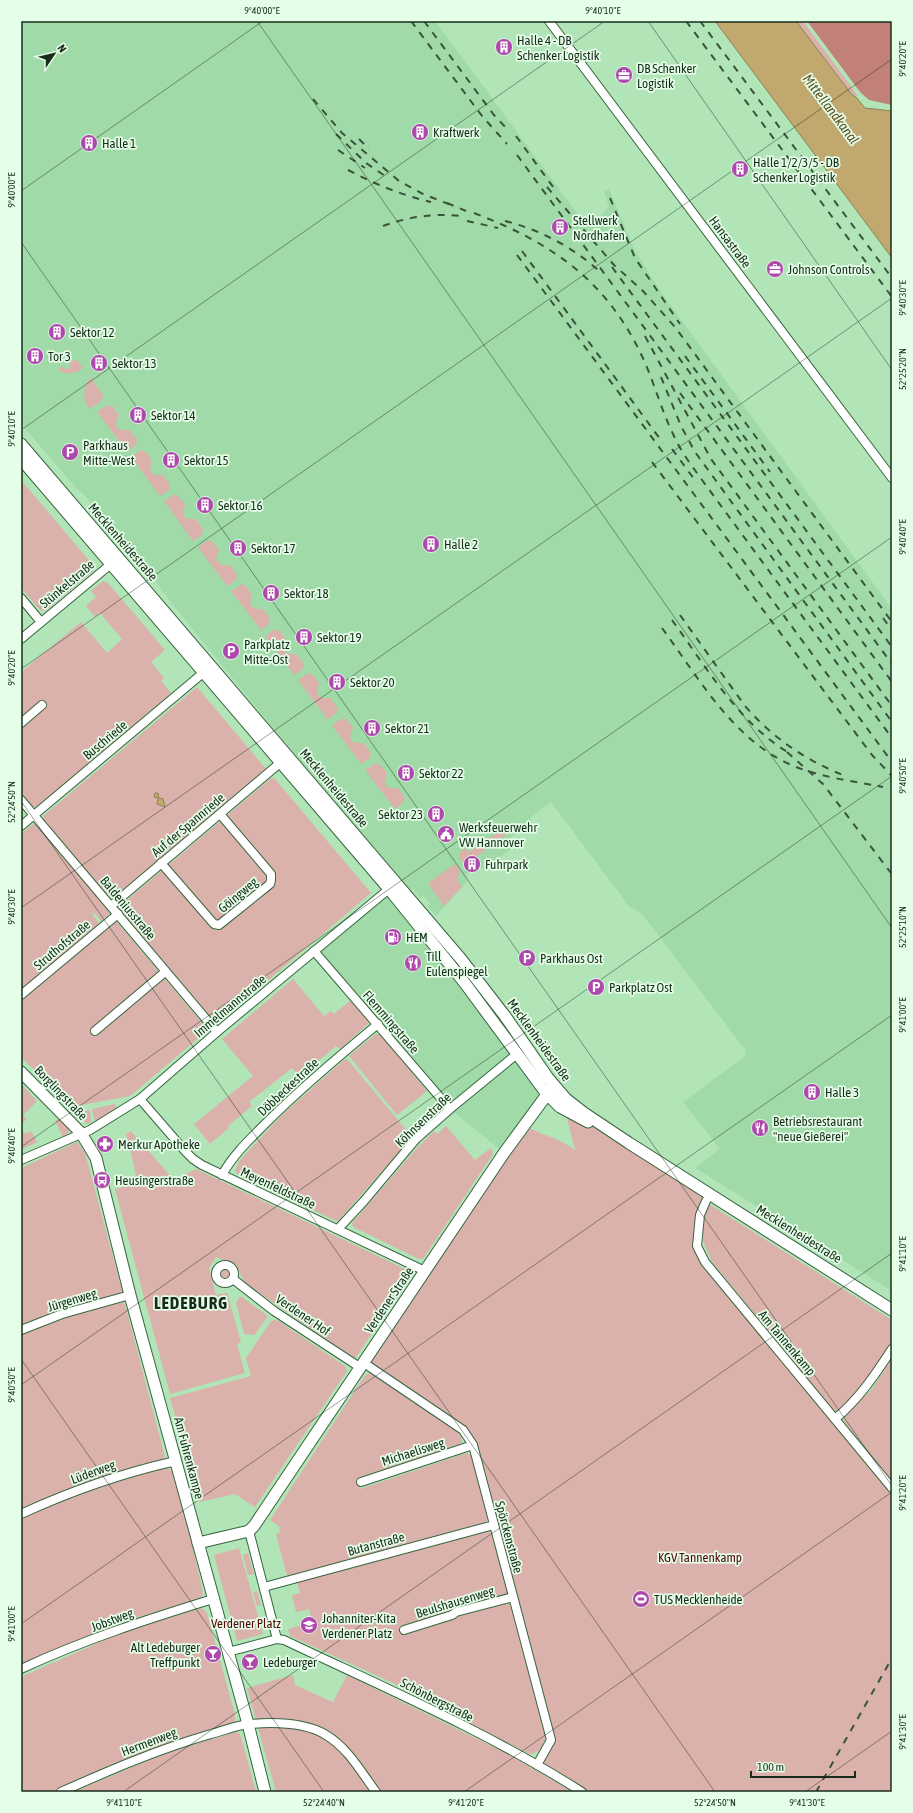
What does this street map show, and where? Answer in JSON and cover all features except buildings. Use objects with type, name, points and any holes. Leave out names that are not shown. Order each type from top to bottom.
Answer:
[{"type":"main road","name":"Mecklenheidestraße","points":[[21,444],[461,959],[505,1016],[550,1090]]},
{"type":"main road","name":"Mecklenheidestraße","points":[[21,459],[388,889],[443,956],[517,1054],[569,1113],[629,1143],[892,1310]]},
{"type":"main road","points":[[388,889],[390,877]]},
{"type":"main road","points":[[443,956],[461,959]]},
{"type":"main road","name":"Borglingstraße","points":[[21,1072],[81,1133]]},
{"type":"main road","name":"Verdener Straße","points":[[249,1531],[254,1526],[550,1090]]},
{"type":"main road","name":"Am Fuhrenkampe","points":[[81,1133],[96,1158],[130,1295],[248,1724],[265,1792]]},
{"type":"main road","points":[[198,1543],[249,1531]]},
{"type":"street","name":"Hansastraße","points":[[549,21],[892,478]]},
{"type":"street","name":"Stünkelstraße","points":[[21,638],[111,564]]},
{"type":"street","points":[[21,598],[41,622]]},
{"type":"street","name":"Buschriede","points":[[21,826],[203,673]]},
{"type":"street","points":[[21,723],[42,705]]},
{"type":"street","name":"Auf der Spannriede","points":[[111,906],[280,763]]},
{"type":"street","name":"Baldeniusstraße","points":[[21,800],[216,1032]]},
{"type":"street","name":"Göingweg","points":[[161,863],[214,924],[219,925],[264,888],[271,880],[270,874],[220,814]]},
{"type":"street","name":"Immelmannstraße","points":[[81,1133],[90,1130],[140,1099],[216,1032],[388,889]]},
{"type":"street","name":"Struthofstraße","points":[[21,995],[118,914]]},
{"type":"street","name":"Flemmingstraße","points":[[314,951],[450,1109]]},
{"type":"street","points":[[95,1031],[165,972]]},
{"type":"street","name":"Döbbeckestraße","points":[[222,1175],[229,1162],[240,1149],[279,1110],[378,1024]]},
{"type":"street","name":"Köhnsenstraße","points":[[338,1229],[364,1201],[416,1139],[517,1054]]},
{"type":"street","name":"Meyenfeldstraße","points":[[140,1099],[193,1159],[222,1175],[426,1271]]},
{"type":"street","points":[[21,1160],[81,1133]]},
{"type":"street","name":"Am Tannenkamp","points":[[706,1201],[700,1215],[697,1246],[705,1262],[892,1488]]},
{"type":"street","name":"Verdener Hof","points":[[232,1279],[274,1311],[362,1366]]},
{"type":"street","name":"Jürgenweg","points":[[21,1330],[62,1314],[130,1295]]},
{"type":"street","points":[[835,1419],[867,1388],[892,1348]]},
{"type":"street","name":"Spörckenstraße","points":[[362,1366],[463,1430],[473,1445],[550,1736],[550,1740],[537,1764]]},
{"type":"street","name":"Michaelisweg","points":[[361,1482],[473,1445]]},
{"type":"street","name":"Lüderweg","points":[[21,1514],[109,1478],[176,1461]]},
{"type":"street","name":"Butanstraße","points":[[264,1587],[494,1525]]},
{"type":"street","points":[[228,1652],[277,1639],[249,1531]]},
{"type":"street","name":"Beulshausenweg","points":[[404,1630],[452,1615],[456,1612],[513,1597]]},
{"type":"street","name":"Jobstweg","points":[[21,1670],[44,1659],[148,1618],[213,1599]]},
{"type":"street","name":"Schönbergstraße","points":[[277,1639],[284,1640],[408,1698],[537,1764],[582,1792]]},
{"type":"street","name":"Hermenweg","points":[[61,1792],[180,1743],[248,1724],[279,1723],[297,1726],[325,1734],[347,1753],[376,1792]]},
{"type":"shaded area","points":[[21,21],[435,21],[582,220],[591,213],[597,219],[609,207],[604,192],[609,189],[635,251],[661,292],[892,609],[892,1291],[695,1168],[720,1149],[683,1102],[745,1056],[746,1049],[643,915],[629,906],[551,802],[530,818],[532,822],[510,838],[515,846],[483,870],[479,865],[467,874],[468,881],[436,916],[428,907],[430,904],[423,896],[420,898],[413,889],[412,891],[273,728],[173,605],[135,554],[124,545],[85,496],[76,488],[21,424]]},
{"type":"shaded area","points":[[807,21],[892,21],[892,105],[869,100],[860,92]]},
{"type":"shaded area","points":[[389,889],[546,1093],[504,1153],[450,1109],[314,951]]},
{"type":"green space","points":[[796,21],[803,21],[858,96],[852,95]]},
{"type":"green space","points":[[77,360],[83,368],[77,372],[65,373],[58,370],[60,367],[69,369],[70,362]]},
{"type":"green space","points":[[90,377],[103,395],[102,400],[90,409],[85,401],[84,393]]},
{"type":"green space","points":[[108,405],[113,407],[119,415],[116,423],[117,428],[121,430],[130,430],[137,440],[136,445],[127,451],[97,412]]},
{"type":"green space","points":[[141,450],[146,452],[152,460],[150,467],[153,474],[163,475],[170,485],[169,490],[160,496],[131,457]]},
{"type":"green space","points":[[21,480],[93,565],[92,572],[45,611],[40,610],[21,588]]},
{"type":"green space","points":[[175,494],[185,504],[183,512],[184,516],[189,519],[196,519],[203,529],[202,535],[193,541],[164,501]]},
{"type":"green space","points":[[208,540],[213,542],[219,550],[216,558],[218,562],[222,565],[230,565],[237,575],[236,580],[227,586],[198,547]]},
{"type":"green space","points":[[103,581],[108,583],[165,650],[151,662],[164,678],[161,681],[171,693],[37,807],[33,807],[21,793],[21,672],[81,622],[107,653],[122,639],[100,613],[95,617],[86,606],[96,597],[91,591]]},
{"type":"green space","points":[[242,584],[246,586],[252,594],[250,601],[253,608],[263,609],[270,619],[269,624],[261,630],[231,591]]},
{"type":"green space","points":[[275,629],[280,631],[286,639],[283,647],[285,652],[289,654],[297,654],[304,664],[303,669],[294,675],[265,636]]},
{"type":"green space","points":[[309,673],[313,675],[319,683],[317,691],[318,695],[323,698],[330,698],[338,708],[336,713],[328,720],[298,680]]},
{"type":"green space","points":[[197,687],[266,769],[115,897],[109,897],[44,820],[43,816]]},
{"type":"green space","points":[[343,718],[347,720],[353,728],[350,736],[352,741],[356,743],[364,743],[371,753],[370,758],[361,764],[332,725]]},
{"type":"green space","points":[[376,763],[380,765],[387,773],[385,783],[387,787],[398,788],[405,798],[403,803],[395,809],[365,770]]},
{"type":"green space","points":[[271,778],[275,779],[371,893],[219,1022],[214,1021],[120,910],[120,906]]},
{"type":"green space","points":[[36,823],[109,911],[109,914],[101,921],[95,913],[93,915],[88,910],[100,924],[21,991],[21,834]]},
{"type":"green space","points":[[503,829],[507,834],[465,865],[459,857],[459,853],[465,848],[469,852]]},
{"type":"green space","points":[[455,864],[460,872],[457,879],[462,887],[444,906],[428,883]]},
{"type":"green space","points":[[116,921],[208,1030],[130,1096],[71,1107],[21,1057],[21,1000]]},
{"type":"green space","points":[[293,979],[324,1016],[331,1011],[334,1014],[351,1000],[369,1020],[369,1023],[340,1049],[336,1046],[302,1075],[299,1076],[292,1068],[249,1102],[252,1106],[228,1126],[229,1128],[210,1144],[194,1124],[253,1076],[222,1039]]},
{"type":"green space","points":[[376,1034],[380,1034],[427,1091],[397,1115],[349,1056]]},
{"type":"green space","points":[[345,1059],[348,1060],[412,1137],[339,1220],[336,1221],[238,1174],[235,1171],[239,1161],[283,1114]]},
{"type":"green space","points":[[21,1084],[37,1101],[23,1115],[27,1119],[21,1124]]},
{"type":"green space","points":[[115,1104],[116,1109],[95,1121],[92,1109]]},
{"type":"green space","points":[[90,1110],[91,1122],[86,1124],[76,1113]]},
{"type":"green space","name":"KGV Tannenkamp","points":[[569,1113],[629,1143],[710,1194],[706,1201],[697,1246],[705,1262],[892,1488],[892,1792],[582,1792],[537,1765],[550,1740],[468,1435],[364,1363],[525,1125],[537,1132],[563,1142],[575,1150],[567,1118]]},
{"type":"green space","points":[[61,1118],[69,1128],[68,1135],[63,1137],[55,1121]]},
{"type":"green space","points":[[446,1126],[475,1160],[491,1148],[493,1154],[423,1259],[419,1259],[353,1227],[352,1223],[417,1148],[434,1131],[437,1134]]},
{"type":"green space","points":[[21,1130],[26,1134],[31,1131],[37,1142],[21,1150]]},
{"type":"green space","points":[[131,1131],[174,1180],[196,1169],[409,1271],[410,1277],[356,1357],[353,1358],[245,1283],[236,1265],[216,1257],[209,1268],[216,1295],[227,1293],[241,1342],[237,1344],[245,1373],[170,1394],[115,1189],[138,1183],[126,1134]]},
{"type":"green space","points":[[77,1142],[85,1153],[122,1290],[120,1294],[21,1326],[21,1168]]},
{"type":"green space","points":[[709,1204],[892,1320],[892,1342],[856,1395],[838,1411],[836,1412],[833,1410],[713,1263],[705,1247],[702,1234],[702,1228]]},
{"type":"green space","points":[[223,1269],[227,1269],[229,1270],[229,1278],[223,1279],[220,1276],[220,1272]]},
{"type":"green space","points":[[240,1296],[268,1316],[254,1335],[244,1334],[236,1303]]},
{"type":"green space","points":[[123,1302],[125,1304],[165,1457],[164,1459],[74,1488],[21,1510],[21,1335],[53,1321]]},
{"type":"green space","points":[[277,1320],[345,1366],[347,1371],[255,1507],[235,1494],[199,1502],[170,1398],[251,1376],[246,1358],[271,1321]]},
{"type":"green space","points":[[892,1358],[892,1481],[843,1420],[844,1417],[873,1388]]},
{"type":"green space","points":[[370,1373],[457,1432],[461,1436],[462,1441],[460,1444],[357,1478],[360,1489],[467,1453],[472,1456],[488,1518],[486,1523],[287,1576],[276,1534],[280,1533],[279,1526],[270,1520],[365,1375]]},
{"type":"green space","points":[[166,1467],[176,1474],[203,1593],[202,1597],[200,1599],[128,1620],[70,1643],[21,1665],[21,1519],[78,1494]]},
{"type":"green space","points":[[488,1531],[493,1534],[547,1736],[538,1751],[533,1754],[529,1754],[391,1682],[290,1636],[288,1629],[312,1622],[309,1609],[296,1612],[292,1595],[300,1593],[297,1582]]},
{"type":"green space","name":"Verdener Platz","points":[[239,1548],[263,1634],[237,1641],[214,1555]]},
{"type":"green space","points":[[248,1553],[254,1574],[248,1575],[243,1555]]},
{"type":"green space","points":[[257,1591],[261,1605],[257,1606],[253,1592]]},
{"type":"green space","points":[[202,1608],[207,1613],[235,1715],[235,1723],[133,1757],[53,1792],[21,1792],[21,1677],[125,1631]]},
{"type":"green space","points":[[293,1675],[295,1685],[333,1702],[347,1675],[506,1753],[573,1792],[276,1792],[247,1688]]},
{"type":"green space","points":[[236,1732],[239,1733],[241,1737],[256,1792],[73,1792],[166,1753]]},
{"type":"water","name":"Mittellandkanal","points":[[715,21],[796,21],[852,95],[856,97],[865,108],[892,111],[892,258]]},
{"type":"water","points":[[155,793],[158,793],[159,798],[163,799],[165,807],[157,804],[158,798],[154,797]]},
{"type":"railway","points":[[411,21],[482,116],[507,144]]},
{"type":"railway","points":[[424,21],[494,115],[509,131]]},
{"type":"railway","points":[[686,21],[892,297]]},
{"type":"railway","points":[[700,21],[892,278]]},
{"type":"railway","points":[[313,99],[342,133],[399,181],[423,194],[451,205]]},
{"type":"railway","points":[[336,134],[366,163],[388,178]]},
{"type":"railway","points":[[516,136],[556,191]]},
{"type":"railway","points":[[359,139],[369,149]]},
{"type":"railway","points":[[338,150],[365,168]]},
{"type":"railway","points":[[517,155],[892,664]]},
{"type":"railway","points":[[348,170],[388,189],[431,202]]},
{"type":"railway","points":[[547,187],[614,265],[643,291],[675,327],[892,622]]},
{"type":"railway","points":[[610,198],[635,258],[680,324]]},
{"type":"railway","points":[[447,203],[466,211]]},
{"type":"railway","points":[[474,213],[502,224],[551,251],[572,266],[592,284],[610,304],[627,328],[641,354],[669,426],[683,453],[892,738]]},
{"type":"railway","points":[[383,226],[421,216],[461,216]]},
{"type":"railway","points":[[467,221],[498,228]]},
{"type":"railway","points":[[505,221],[543,234],[566,246],[598,270]]},
{"type":"railway","points":[[522,251],[663,443]]},
{"type":"railway","points":[[517,255],[892,762]]},
{"type":"railway","points":[[612,267],[892,647]]},
{"type":"railway","points":[[645,336],[711,459],[892,706]]},
{"type":"railway","points":[[685,356],[770,472]]},
{"type":"railway","points":[[661,377],[681,426],[695,452],[892,722]]},
{"type":"railway","points":[[680,393],[892,682]]},
{"type":"railway","points":[[672,449],[697,483]]},
{"type":"railway","points":[[652,462],[872,755],[892,776]]},
{"type":"railway","points":[[680,615],[745,706],[756,718],[790,747],[829,769],[843,775]]},
{"type":"railway","points":[[883,618],[892,630]]},
{"type":"railway","points":[[672,620],[725,694],[740,711],[773,742],[791,754]]},
{"type":"railway","points":[[662,628],[718,705],[750,739],[769,753],[789,764],[812,772],[883,787]]},
{"type":"railway","points":[[787,752],[823,784],[891,873]]},
{"type":"railway","points":[[816,1792],[892,1658]]},
{"type":"place","name":"Halle 4 - DB Schenker Logistik","points":[[504,47]]},
{"type":"place","name":"DB Schenker Logistik","points":[[624,75]]},
{"type":"place","name":"Kraftwerk","points":[[420,132]]},
{"type":"place","name":"Halle 1","points":[[89,143]]},
{"type":"place","name":"Halle 1/2/3/5 - DB Schenker Logistik","points":[[740,169]]},
{"type":"place","name":"Stellwerk Nordhafen","points":[[560,227]]},
{"type":"place","name":"Johnson Controls","points":[[775,269]]},
{"type":"place","name":"Sektor 12","points":[[57,332]]},
{"type":"place","name":"Tor 3","points":[[35,356]]},
{"type":"place","name":"Sektor 13","points":[[99,363]]},
{"type":"place","name":"Sektor 14","points":[[138,415]]},
{"type":"place","name":"Parkhaus Mitte-West","points":[[70,452]]},
{"type":"place","name":"Sektor 15","points":[[171,460]]},
{"type":"place","name":"Sektor 16","points":[[205,505]]},
{"type":"place","name":"Halle 2","points":[[431,544]]},
{"type":"place","name":"Sektor 17","points":[[238,548]]},
{"type":"place","name":"Sektor 18","points":[[271,593]]},
{"type":"place","name":"Sektor 19","points":[[304,637]]},
{"type":"place","name":"Parkplatz Mitte-Ost","points":[[231,651]]},
{"type":"place","name":"Sektor 20","points":[[337,682]]},
{"type":"place","name":"Sektor 21","points":[[372,728]]},
{"type":"place","name":"Sektor 22","points":[[406,773]]},
{"type":"place","name":"Sektor 23","points":[[436,814]]},
{"type":"place","name":"Werksfeuerwehr VW Hannover","points":[[446,834]]},
{"type":"place","name":"Fuhrpark","points":[[472,864]]},
{"type":"place","name":"HEM","points":[[393,937]]},
{"type":"place","name":"Parkhaus Ost","points":[[527,958]]},
{"type":"place","name":"Till Eulenspiegel","points":[[413,963]]},
{"type":"place","name":"Parkplatz Ost","points":[[596,987]]},
{"type":"place","name":"Halle 3","points":[[812,1092]]},
{"type":"place","name":"Betriebsrestaurant \"neue Gießerei\"","points":[[760,1128]]},
{"type":"place","name":"Merkur Apotheke","points":[[105,1144]]},
{"type":"place","name":"Heusingerstraße","points":[[102,1180]]},
{"type":"place","name":"TUS Mecklenheide","points":[[641,1599]]},
{"type":"place","name":"Johanniter-Kita Verdener Platz","points":[[309,1625]]},
{"type":"place","name":"Alt Ledeburger Treffpunkt","points":[[213,1654]]},
{"type":"place","name":"Ledeburger","points":[[250,1662]]},
{"type":"district","name":"LEDEBURG","points":[[191,1303]]}]
